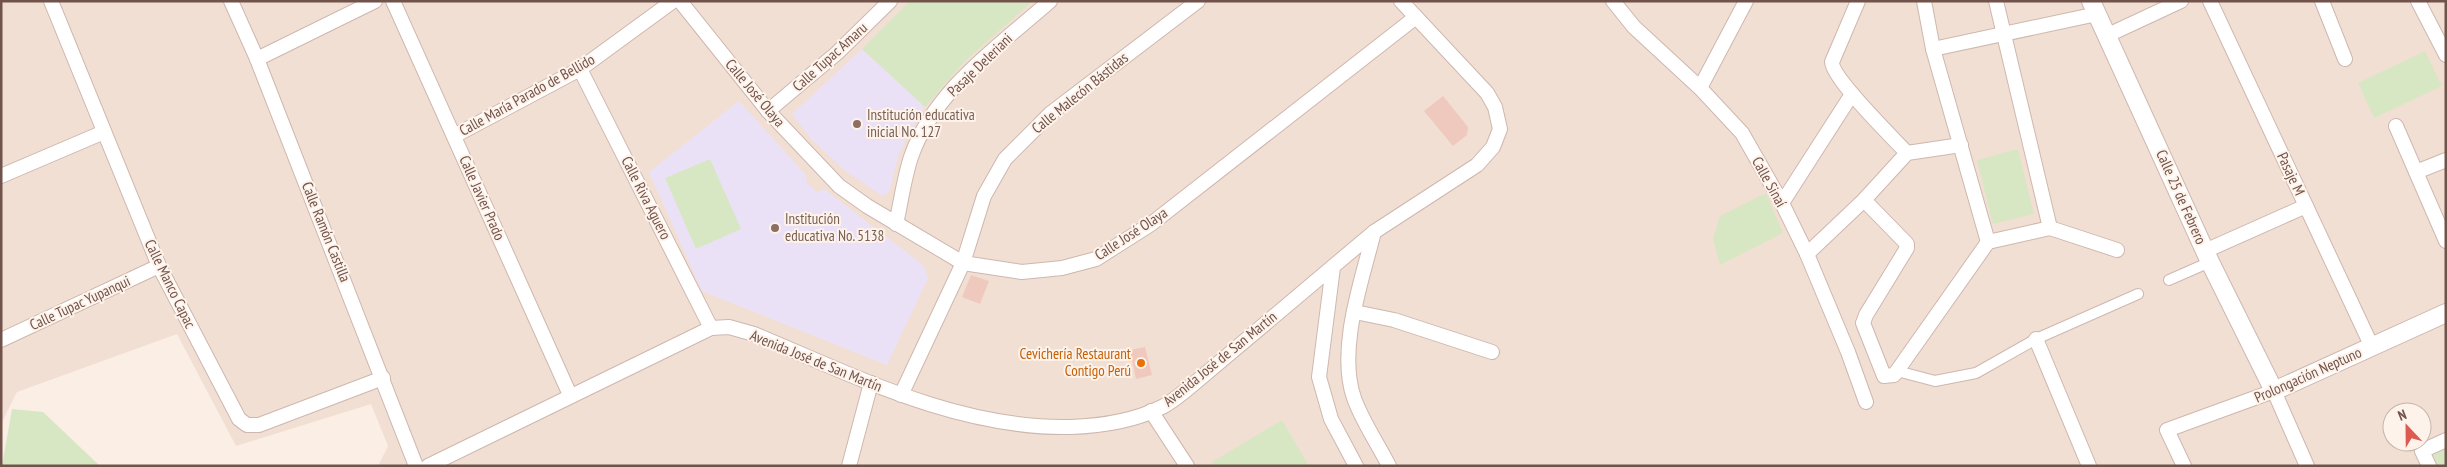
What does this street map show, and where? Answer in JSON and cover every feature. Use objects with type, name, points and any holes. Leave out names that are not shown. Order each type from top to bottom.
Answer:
[{"type":"street","name":"Calle Manco Capac","points":[[50,1],[159,266],[239,419],[247,426],[259,425],[383,378]]},
{"type":"street","name":"Calle Ramón Castilla","points":[[231,1],[257,59],[416,466]]},
{"type":"street","points":[[257,59],[375,1]]},
{"type":"street","name":"Calle Javier Prado","points":[[393,1],[570,395]]},
{"type":"street","name":"Calle María Parado de Bellido","points":[[454,136],[580,69],[673,1]]},
{"type":"street","name":"Calle José Olaya","points":[[680,1],[768,111],[839,186],[896,224],[963,263],[1022,272],[1062,268],[1096,259],[1151,224],[1416,17]]},
{"type":"street","name":"Calle Tupac Amaru","points":[[768,111],[837,53],[890,1]]},
{"type":"street","name":"Pasaje Deleriani","points":[[896,224],[911,156],[935,110],[961,80],[1050,1]]},
{"type":"street","name":"Calle Malecón Bástidas","points":[[901,395],[963,263],[984,196],[1005,159],[1051,113],[1198,1]]},
{"type":"street","name":"Avenida José de San Martín","points":[[428,466],[570,395],[711,328],[729,327],[754,334],[901,395],[971,417],[1047,427],[1096,426],[1135,418],[1162,407],[1190,387],[1374,232],[1477,165],[1493,147],[1500,129],[1495,107],[1487,93],[1401,1]]},
{"type":"street","name":"Calle Sinaí","points":[[1613,1],[1634,27],[1700,88],[1742,133],[1782,203],[1807,254],[1848,352],[1866,402]]},
{"type":"street","points":[[1700,88],[1746,1]]},
{"type":"street","points":[[1858,1],[1832,65],[1852,94],[1907,153]]},
{"type":"street","points":[[1924,1],[1933,49],[1988,242]]},
{"type":"street","points":[[1996,1],[2050,228]]},
{"type":"street","points":[[2108,35],[2181,1]]},
{"type":"street","name":"Pasaje M","points":[[2210,1],[2372,347]]},
{"type":"street","points":[[2322,1],[2345,59]]},
{"type":"street","points":[[2418,1],[2446,55]]},
{"type":"street","points":[[1933,49],[2004,35],[2094,7]]},
{"type":"street","name":"Calle 25 de Febrero","points":[[2094,7],[2208,256],[2274,391]]},
{"type":"street","name":"Calle Riva Aguero","points":[[580,69],[711,328]]},
{"type":"street","points":[[1782,203],[1852,94]]},
{"type":"street","points":[[2396,126],[2446,241]]},
{"type":"street","points":[[1,176],[104,132]]},
{"type":"street","points":[[1807,254],[1864,200],[1907,153],[1960,145]]},
{"type":"street","points":[[2416,172],[2446,160]]},
{"type":"street","points":[[1864,200],[1907,244],[1866,314],[1863,323],[1884,376],[1894,375],[1898,371],[1988,242],[2050,228],[2117,250]]},
{"type":"street","points":[[2169,280],[2208,256],[2306,206]]},
{"type":"street","points":[[1374,232],[1354,312],[1348,356],[1352,391],[1389,466]]},
{"type":"street","name":"Calle Tupac Yupanqui","points":[[1,340],[159,266]]},
{"type":"street","points":[[1333,267],[1319,377],[1330,419],[1356,466]]},
{"type":"street","points":[[1898,371],[1934,381],[1976,373],[2036,339],[2138,294]]},
{"type":"street","points":[[1354,312],[1394,320],[1492,352]]},
{"type":"street","name":"Prolongación Neptuno","points":[[2184,466],[2167,430],[2274,391],[2446,313]]},
{"type":"street","points":[[2036,339],[2089,466]]},
{"type":"street","points":[[849,466],[871,383]]},
{"type":"street","points":[[2274,391],[2308,466]]},
{"type":"street","points":[[1151,411],[1187,466]]},
{"type":"street","points":[[2429,466],[2422,451],[2446,440]]},
{"type":"shaded area","points":[[1,1],[2446,1],[2446,466],[378,466],[388,446],[371,404],[236,446],[177,334],[17,392],[1,424]]},
{"type":"shaded area","name":"Institución educativa inicial No. 127","points":[[862,49],[925,107],[908,134],[898,157],[889,192],[882,196],[843,169],[811,139],[792,114]]},
{"type":"shaded area","name":"Institución educativa No. 5138","points":[[739,101],[806,175],[807,183],[817,192],[824,189],[923,265],[928,278],[887,365],[702,291],[649,172]]},
{"type":"green space","points":[[910,1],[1033,1],[964,62],[925,107],[862,49]]},
{"type":"green space","points":[[2425,51],[2442,86],[2374,118],[2358,83]]},
{"type":"green space","points":[[2018,149],[2034,214],[1993,224],[1977,160]]},
{"type":"green space","points":[[710,159],[741,229],[696,249],[665,178]]},
{"type":"green space","points":[[1766,193],[1783,233],[1720,265],[1713,239],[1720,216]]},
{"type":"green space","points":[[12,409],[43,412],[100,466],[2,466]]},
{"type":"green space","points":[[1282,420],[1309,466],[1214,466],[1212,462]]},
{"type":"green space","points":[[2446,444],[2446,466],[2438,466],[2432,450]]},
{"type":"building","points":[[1443,96],[1468,127],[1467,135],[1453,146],[1424,111]]},
{"type":"building","points":[[971,275],[989,281],[980,304],[962,297]]},
{"type":"building","name":"Cevichería Restaurant Contigo Perú","points":[[1145,347],[1152,375],[1136,379],[1130,350]]},
{"type":"place","name":"Institución educativa inicial No. 127","points":[[857,124]]},
{"type":"place","name":"Institución educativa No. 5138","points":[[775,228]]},
{"type":"place","name":"Cevichería Restaurant Contigo Perú","points":[[1141,363]]}]
